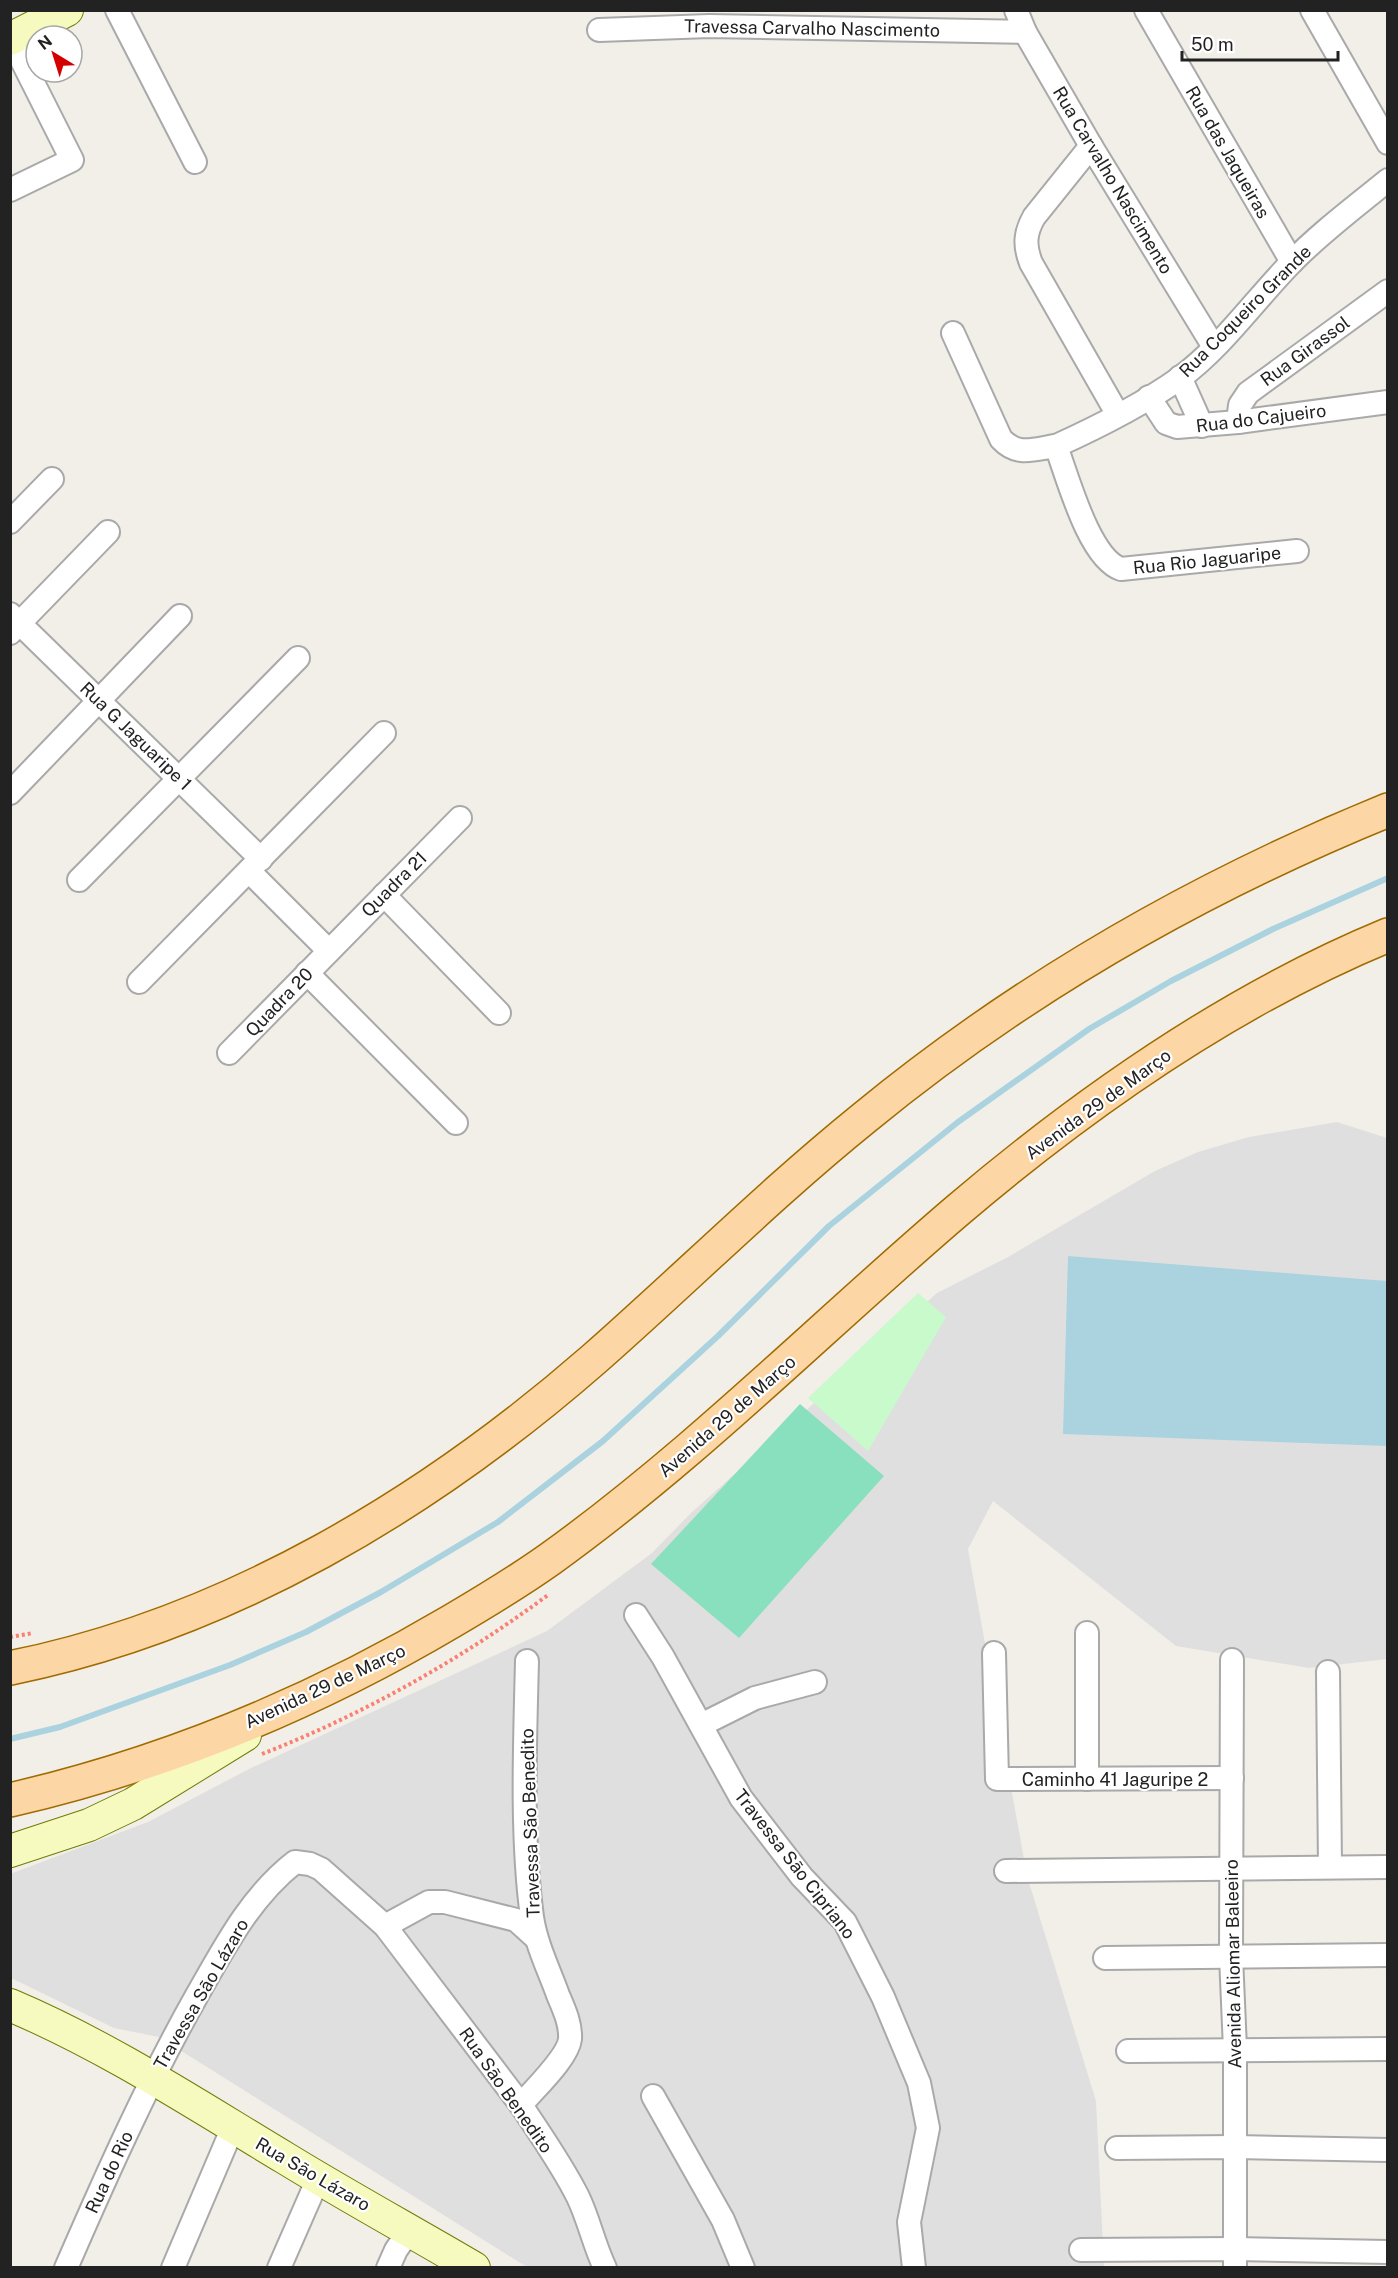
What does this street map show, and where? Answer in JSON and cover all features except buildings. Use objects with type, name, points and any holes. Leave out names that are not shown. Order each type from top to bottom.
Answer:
[{"type":"main road","points":[[11,39],[61,12]]},
{"type":"main road","points":[[10,1668],[84,1650],[146,1631],[192,1613],[245,1590],[387,1513],[481,1449],[592,1360],[863,1118],[936,1060],[1070,970],[1157,919],[1264,865],[1388,810]]},
{"type":"main road","name":"Avenida 29 de Março","points":[[10,1800],[51,1791],[160,1758],[297,1703],[367,1669],[431,1633],[548,1561],[657,1477],[750,1397],[959,1209],[1012,1166],[1139,1073],[1200,1032],[1277,988],[1345,953],[1388,935]]},
{"type":"main road","points":[[10,1851],[81,1828],[133,1804],[297,1703]]},
{"type":"main road","name":"Rua São Lázaro","points":[[11,2006],[67,2030],[154,2077],[318,2179],[474,2268]]},
{"type":"street","points":[[117,10],[195,162]]},
{"type":"street","name":"Rua Carvalho Nascimento","points":[[1016,10],[1025,32],[1091,146],[1214,347]]},
{"type":"street","name":"Rua das Jaqueiras","points":[[1146,10],[1292,262]]},
{"type":"street","points":[[1312,10],[1388,143]]},
{"type":"street","name":"Travessa Carvalho Nascimento","points":[[599,30],[709,26],[1025,32]]},
{"type":"street","points":[[10,190],[72,160],[11,39]]},
{"type":"street","points":[[1091,146],[1035,216],[1027,229],[1025,243],[1031,263],[1118,415]]},
{"type":"street","name":"Rua Coqueiro Grande","points":[[953,333],[1001,439],[1010,448],[1019,451],[1056,446],[1118,415],[1180,377],[1214,347],[1315,240],[1388,180]]},
{"type":"street","name":"Rua Girassol","points":[[1238,422],[1240,405],[1248,393],[1388,291]]},
{"type":"street","points":[[1180,377],[1202,426]]},
{"type":"street","name":"Rua do Cajueiro","points":[[1149,397],[1166,423],[1177,428],[1388,402]]},
{"type":"street","name":"Rua Rio Jaguaripe","points":[[1056,446],[1093,543],[1111,566],[1121,569],[1297,551]]},
{"type":"street","points":[[10,522],[52,479]]},
{"type":"street","points":[[14,624],[108,532]]},
{"type":"street","points":[[10,793],[180,616]]},
{"type":"street","name":"Rua G Jaguaripe 1","points":[[14,624],[99,700],[180,778],[328,951]]},
{"type":"street","points":[[79,880],[298,658]]},
{"type":"street","points":[[140,982],[384,733]]},
{"type":"street","name":"Quadra 21","points":[[328,951],[460,818]]},
{"type":"street","points":[[384,895],[499,1013]]},
{"type":"street","name":"Quadra 20","points":[[229,1053],[328,951]]},
{"type":"street","points":[[307,973],[456,1123]]},
{"type":"street","name":"Travessa São Cipriano","points":[[636,1615],[663,1657],[741,1798],[802,1877],[845,1922],[883,1998],[919,2083],[928,2128],[909,2222],[914,2268]]},
{"type":"street","points":[[1087,1633],[1087,1779]]},
{"type":"street","name":"Caminho 41 Jaguripe 2","points":[[994,1653],[997,1779],[1232,1778]]},
{"type":"street","name":"Avenida Aliomar Baleeiro","points":[[1232,1660],[1231,1956],[1235,2049],[1235,2258]]},
{"type":"street","name":"Travessa São Benedito","points":[[521,2104],[564,2054],[570,2042],[566,2016],[536,1938],[532,1919],[525,1791],[527,1661]]},
{"type":"street","points":[[1328,1672],[1330,1867]]},
{"type":"street","points":[[701,1725],[755,1698],[815,1682]]},
{"type":"street","name":"Travessa São Lázaro","points":[[154,2077],[176,2033],[233,1933],[278,1876],[295,1862],[310,1863],[321,1869],[385,1926]]},
{"type":"street","points":[[1006,1871],[1388,1867]]},
{"type":"street","points":[[385,1926],[429,1902],[445,1902],[516,1920],[536,1938]]},
{"type":"street","name":"Rua São Benedito","points":[[385,1926],[521,2104],[576,2194],[592,2232],[599,2265]]},
{"type":"street","points":[[1105,1958],[1388,1954]]},
{"type":"street","points":[[1128,2051],[1388,2049]]},
{"type":"street","name":"Rua do Rio","points":[[66,2268],[154,2077]]},
{"type":"street","points":[[653,2096],[723,2220],[743,2268]]},
{"type":"street","points":[[173,2268],[233,2127]]},
{"type":"street","points":[[1116,2148],[1235,2147],[1388,2150]]},
{"type":"street","points":[[279,2268],[318,2179]]},
{"type":"street","points":[[388,2268],[396,2250],[410,2230]]},
{"type":"street","points":[[1081,2250],[1235,2258],[1388,2252]]},
{"type":"shaded area","points":[[1337,1122],[1387,1138],[1387,1659],[1309,1668],[1176,1646],[993,1501],[968,1549],[1027,1876],[1096,2101],[1104,2267],[527,2267],[159,2037],[114,2028],[11,1978],[10,1874],[148,1822],[249,1769],[547,1631],[652,1553],[691,1513],[937,1293],[1008,1257],[1155,1171],[1198,1152],[1249,1137]]},
{"type":"green space","points":[[918,1293],[946,1317],[868,1451],[808,1398]]},
{"type":"green space","points":[[800,1404],[884,1476],[739,1638],[651,1564]]},
{"type":"water","points":[[1068,1256],[1387,1281],[1387,1446],[1063,1434]]},
{"type":"waterway","points":[[10,1739],[60,1727],[230,1665],[306,1632],[381,1592],[498,1522],[603,1441],[718,1336],[829,1226],[958,1122],[1089,1029],[1171,981],[1273,929],[1388,878]]}]
